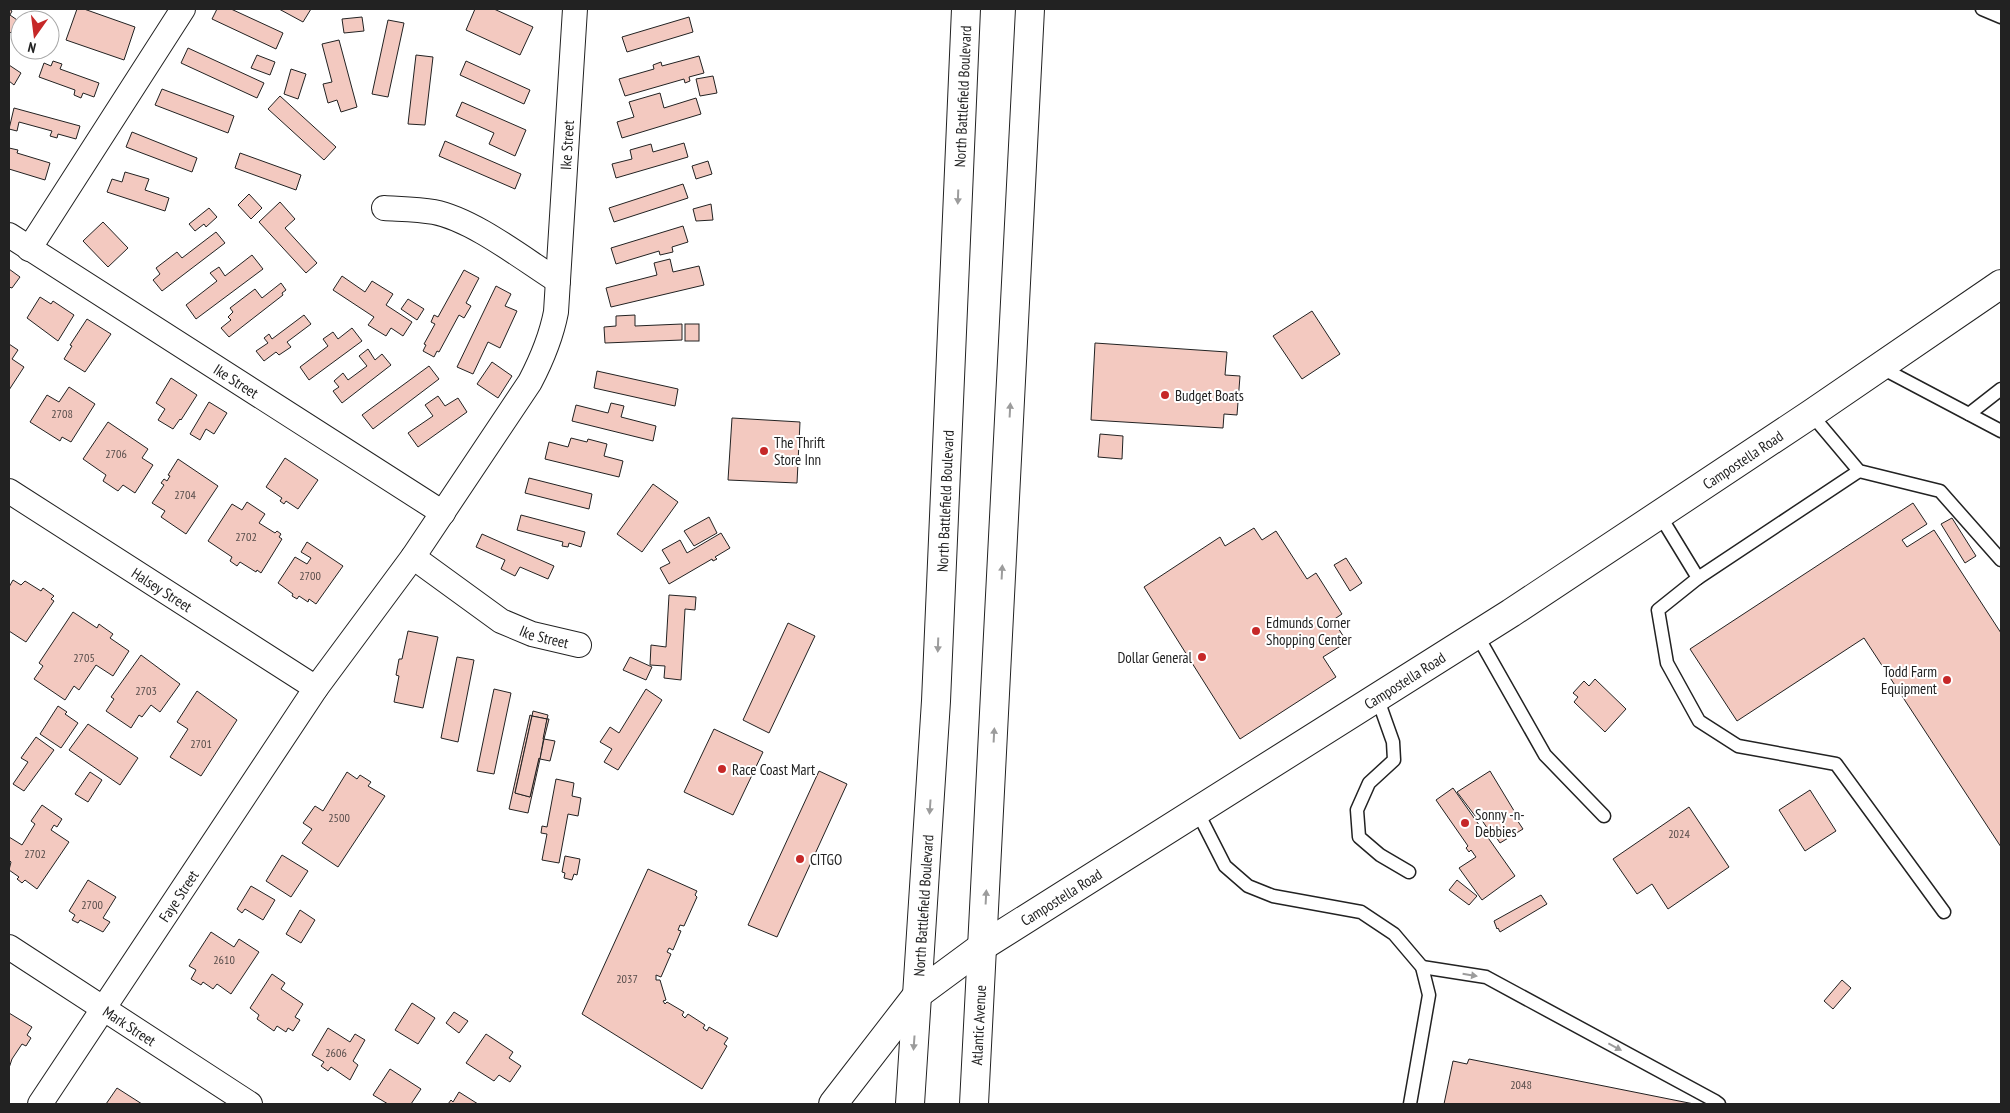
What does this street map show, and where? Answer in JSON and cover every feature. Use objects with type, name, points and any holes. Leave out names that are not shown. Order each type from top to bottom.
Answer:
[{"type":"main road","name":"North Battlefield Boulevard","points":[[918,994],[936,701],[966,9]]},
{"type":"main road","points":[[983,946],[1030,9]]},
{"type":"main road","name":"Campostella Road","points":[[834,1104],[918,994],[983,946],[1476,635],[1811,414],[1878,366],[2001,284]]},
{"type":"main road","name":"Atlantic Avenue","points":[[974,1104],[983,946]]},
{"type":"main road","points":[[910,1104],[918,994]]},
{"type":"street","points":[[29,249],[183,9]]},
{"type":"street","name":"Ike Street","points":[[316,688],[414,556],[530,382],[540,364],[552,330],[558,281],[575,9]]},
{"type":"street","points":[[384,208],[434,212],[455,219],[473,227],[558,281]]},
{"type":"street","name":"Ike Street","points":[[9,235],[443,513]]},
{"type":"street","name":"Halsey Street","points":[[9,491],[316,688]]},
{"type":"street","name":"Ike Street","points":[[414,556],[501,621],[532,634],[579,644]]},
{"type":"street","name":"Faye Street","points":[[40,1104],[316,688]]},
{"type":"street","name":"Mark Street","points":[[9,946],[250,1104]]},
{"type":"lane","points":[[1982,9],[2001,17]]},
{"type":"lane","points":[[1878,366],[2001,431]]},
{"type":"lane","points":[[1969,414],[2001,389]]},
{"type":"lane","points":[[1811,414],[1859,471],[1940,491],[2001,560]]},
{"type":"lane","points":[[1859,471],[1698,578],[1658,610],[1667,663],[1700,721],[1738,746],[1836,764],[1944,912]]},
{"type":"lane","points":[[1658,514],[1698,578]]},
{"type":"lane","points":[[1476,635],[1544,755],[1604,816]]},
{"type":"lane","points":[[1377,697],[1393,742],[1394,760],[1369,783],[1357,810],[1359,837],[1380,855],[1409,872]]},
{"type":"lane","points":[[1196,810],[1225,866],[1248,886],[1273,896],[1361,912],[1394,934],[1422,967],[1429,995],[1410,1104]]},
{"type":"lane","points":[[1422,967],[1486,977],[1717,1103]]},
{"type":"building","points":[[9,9],[10,10],[9,31]]},
{"type":"building","points":[[77,9],[84,9],[135,27],[124,60],[66,40]]},
{"type":"building","points":[[217,9],[231,9],[283,33],[276,49],[212,19]]},
{"type":"building","points":[[279,9],[311,9],[303,22]]},
{"type":"building","points":[[475,9],[494,9],[533,27],[520,55],[466,30]]},
{"type":"building","points":[[362,17],[364,31],[344,33],[342,19]]},
{"type":"building","points":[[689,17],[693,32],[627,52],[622,37]]},
{"type":"building","points":[[388,20],[404,23],[388,97],[372,94]]},
{"type":"building","points":[[339,40],[357,107],[341,112],[337,100],[328,103],[323,84],[332,82],[322,44]]},
{"type":"building","points":[[188,48],[264,83],[257,98],[181,63]]},
{"type":"building","points":[[257,55],[275,62],[270,75],[251,68]]},
{"type":"building","points":[[416,55],[433,57],[425,125],[408,124]]},
{"type":"building","points":[[699,56],[704,73],[689,77],[690,81],[685,83],[684,79],[625,96],[619,79],[654,69],[653,65],[661,62],[662,66]]},
{"type":"building","points":[[53,61],[62,64],[60,69],[99,83],[94,97],[83,93],[81,98],[74,95],[75,90],[39,77],[44,63],[51,66]]},
{"type":"building","points":[[466,61],[530,90],[524,104],[460,75]]},
{"type":"building","points":[[9,65],[21,73],[14,85],[9,81]]},
{"type":"building","points":[[291,69],[306,74],[298,99],[284,94]]},
{"type":"building","points":[[713,76],[717,93],[700,96],[696,79]]},
{"type":"building","points":[[162,89],[234,116],[228,133],[155,105]]},
{"type":"building","points":[[660,93],[664,108],[696,98],[701,114],[622,138],[617,122],[634,117],[629,102]]},
{"type":"building","points":[[280,96],[336,147],[324,160],[268,109]]},
{"type":"building","points":[[462,102],[526,130],[515,156],[489,144],[494,133],[456,116]]},
{"type":"building","points":[[14,108],[80,126],[76,139],[58,134],[57,138],[50,136],[52,131],[19,122],[17,131],[9,129]]},
{"type":"building","points":[[132,132],[197,158],[192,172],[126,147]]},
{"type":"building","points":[[445,141],[521,174],[515,189],[439,156]]},
{"type":"building","points":[[684,143],[688,157],[616,178],[612,164],[632,159],[630,150],[651,144],[653,152]]},
{"type":"building","points":[[9,148],[18,150],[17,153],[50,163],[45,180],[9,169]]},
{"type":"building","points":[[240,153],[301,175],[296,190],[235,168]]},
{"type":"building","points":[[708,161],[712,174],[696,179],[692,166]]},
{"type":"building","points":[[125,172],[149,179],[145,190],[169,198],[165,211],[107,192],[112,179],[122,182]]},
{"type":"building","points":[[683,184],[688,198],[614,222],[609,208]]},
{"type":"building","points":[[249,194],[262,208],[251,219],[238,205]]},
{"type":"building","points":[[280,202],[295,219],[285,228],[317,263],[306,273],[259,222]]},
{"type":"building","points":[[711,204],[713,220],[696,221],[693,209]]},
{"type":"building","points":[[209,208],[217,217],[206,227],[204,224],[195,231],[189,224]]},
{"type":"building","points":[[103,222],[128,248],[108,267],[83,241]]},
{"type":"building","points":[[683,226],[688,242],[672,247],[673,252],[660,255],[659,251],[616,264],[611,248]]},
{"type":"building","points":[[216,232],[225,243],[162,291],[153,280],[160,274],[156,268],[177,252],[182,258]]},
{"type":"building","points":[[252,255],[263,269],[196,319],[186,305],[217,281],[210,273],[219,267],[225,276]]},
{"type":"building","points":[[670,259],[673,272],[699,266],[704,285],[611,307],[606,288],[657,275],[654,263]]},
{"type":"building","points":[[9,269],[20,277],[12,288],[9,287]]},
{"type":"building","points":[[464,270],[479,278],[466,303],[471,306],[464,318],[459,315],[439,352],[437,351],[434,357],[423,351],[426,345],[424,344],[435,324],[431,322],[434,315],[438,317]]},
{"type":"building","points":[[342,276],[365,292],[372,281],[393,294],[386,305],[412,322],[403,336],[391,328],[386,336],[368,325],[374,317],[333,290]]},
{"type":"building","points":[[281,283],[286,290],[282,293],[283,295],[229,337],[221,328],[231,320],[228,317],[233,312],[230,308],[255,289],[262,298]]},
{"type":"building","points":[[496,286],[511,294],[505,306],[517,311],[500,348],[488,342],[473,374],[457,367]]},
{"type":"building","points":[[40,297],[51,304],[53,301],[74,315],[58,341],[27,318]]},
{"type":"building","points":[[408,299],[424,309],[417,320],[401,309]]},
{"type":"building","points":[[1312,311],[1340,354],[1302,379],[1273,336]]},
{"type":"building","points":[[304,315],[311,324],[287,342],[291,347],[279,355],[276,352],[264,361],[256,351],[268,343],[264,338],[269,334],[272,339]]},
{"type":"building","points":[[635,315],[635,326],[682,324],[682,340],[605,343],[604,327],[616,326],[616,316]]},
{"type":"building","points":[[87,319],[111,334],[85,372],[64,359],[72,346],[70,345]]},
{"type":"building","points":[[685,324],[699,324],[699,341],[685,341]]},
{"type":"building","points":[[352,328],[362,341],[309,380],[300,367],[328,346],[323,339],[333,332],[338,339]]},
{"type":"building","name":"Budget Boats","points":[[1095,343],[1227,352],[1225,375],[1240,376],[1237,415],[1224,414],[1223,428],[1091,420]]},
{"type":"building","points":[[9,344],[18,350],[12,359],[24,367],[9,390]]},
{"type":"building","points":[[368,349],[375,360],[382,354],[391,365],[342,403],[333,391],[339,387],[334,381],[343,373],[348,380],[367,366],[359,356]]},
{"type":"building","points":[[492,362],[512,376],[498,398],[477,384]]},
{"type":"building","points":[[429,366],[439,379],[373,429],[362,415]]},
{"type":"building","points":[[597,371],[678,389],[675,406],[594,388]]},
{"type":"building","points":[[171,378],[197,395],[173,429],[158,420],[165,409],[156,403]]},
{"type":"building","points":[[69,387],[95,404],[71,442],[62,437],[60,441],[30,422],[47,395],[59,402]]},
{"type":"building","points":[[438,396],[445,406],[458,398],[467,412],[418,447],[408,433],[433,416],[425,405]]},
{"type":"building","points":[[209,402],[227,413],[214,434],[206,429],[200,440],[190,434]]},
{"type":"building","points":[[611,403],[624,406],[621,417],[656,426],[653,441],[572,421],[576,405],[608,413]]},
{"type":"building","name":"The Thrift Store Inn","points":[[732,418],[800,422],[797,483],[728,480]]},
{"type":"building","points":[[108,422],[148,449],[142,458],[153,465],[135,493],[123,485],[118,491],[103,481],[106,475],[83,459]]},
{"type":"building","points":[[1100,434],[1123,436],[1122,459],[1098,457]]},
{"type":"building","points":[[571,438],[587,442],[588,439],[607,444],[604,456],[623,461],[619,477],[545,459],[549,442],[568,447]]},
{"type":"building","points":[[285,458],[318,480],[298,509],[286,501],[284,504],[280,501],[282,498],[266,487]]},
{"type":"building","points":[[178,459],[218,486],[186,534],[161,517],[165,511],[152,503],[164,485],[161,483],[164,479],[167,481],[170,476],[168,475]]},
{"type":"building","points":[[529,478],[592,494],[589,509],[525,493]]},
{"type":"building","points":[[653,484],[678,502],[642,552],[617,534]]},
{"type":"building","points":[[247,502],[265,514],[259,523],[275,533],[277,531],[281,534],[279,537],[282,539],[261,573],[240,562],[237,566],[230,561],[232,557],[208,541],[232,504],[242,510]]},
{"type":"building","name":"Todd Farm Equipment","points":[[1913,503],[1927,524],[1902,540],[1907,547],[1934,530],[2001,633],[2001,847],[1864,638],[1737,721],[1690,649]]},
{"type":"building","points":[[521,515],[585,532],[581,547],[569,543],[568,547],[562,546],[563,542],[517,530]]},
{"type":"building","points":[[709,517],[717,533],[694,546],[684,531]]},
{"type":"building","points":[[1952,518],[1976,556],[1965,563],[1941,524]]},
{"type":"building","name":"Edmunds Corner Shopping Center","points":[[1254,528],[1262,540],[1276,531],[1307,579],[1316,573],[1342,614],[1333,620],[1347,642],[1323,657],[1336,677],[1240,739],[1144,587],[1220,537],[1225,546]]},
{"type":"building","points":[[721,533],[730,548],[715,557],[717,559],[713,561],[712,559],[669,584],[660,568],[670,563],[662,550],[680,540],[687,553]]},
{"type":"building","points":[[482,534],[554,566],[548,579],[520,567],[515,576],[501,569],[505,560],[476,547]]},
{"type":"building","points":[[307,542],[343,566],[316,604],[309,599],[308,602],[299,596],[297,599],[278,583],[295,557],[307,564],[311,558],[301,552]]},
{"type":"building","points":[[1346,558],[1362,583],[1350,591],[1334,565]]},
{"type":"building","points":[[13,580],[21,585],[25,581],[41,591],[43,588],[54,596],[51,599],[54,601],[26,642],[9,631],[9,587]]},
{"type":"building","points":[[669,595],[696,597],[695,610],[685,609],[681,680],[664,678],[665,666],[650,665],[651,645],[666,647]]},
{"type":"building","points":[[73,612],[97,628],[99,624],[113,634],[110,638],[129,651],[113,676],[96,665],[79,690],[74,686],[65,700],[34,679],[43,666],[39,663]]},
{"type":"building","points":[[788,623],[815,636],[769,733],[743,720]]},
{"type":"building","points":[[408,631],[438,637],[423,708],[394,702],[399,676],[396,675],[399,659],[402,659]]},
{"type":"building","points":[[141,655],[180,684],[160,712],[151,705],[142,717],[139,715],[131,728],[106,711],[114,699],[111,697]]},
{"type":"building","points":[[457,657],[474,660],[458,742],[441,738]]},
{"type":"building","points":[[630,657],[652,667],[646,680],[623,670]]},
{"type":"building","points":[[1595,679],[1626,709],[1605,732],[1574,702],[1578,697],[1573,693],[1584,681],[1589,686]]},
{"type":"building","points":[[494,689],[511,693],[494,774],[477,771]]},
{"type":"building","points":[[646,689],[662,700],[618,770],[604,762],[612,749],[600,742],[610,727],[619,733]]},
{"type":"building","points":[[197,691],[237,720],[201,776],[170,757],[188,729],[177,722]]},
{"type":"building","points":[[58,706],[67,712],[65,714],[78,723],[61,748],[40,734]]},
{"type":"building","points":[[533,711],[548,715],[547,719],[532,716]]},
{"type":"building","points":[[530,715],[532,716],[515,793],[530,797],[539,758],[528,813],[509,809]]},
{"type":"building","points":[[532,716],[547,719],[540,759],[530,797],[515,793]]},
{"type":"building","points":[[547,719],[549,719],[543,739]]},
{"type":"building","points":[[88,724],[138,758],[120,785],[69,750]]},
{"type":"building","points":[[714,729],[763,752],[733,815],[684,792]]},
{"type":"building","points":[[36,737],[54,750],[24,791],[13,784],[28,762],[21,758]]},
{"type":"building","points":[[544,739],[555,741],[550,761],[540,759]]},
{"type":"building","points":[[819,771],[847,784],[777,937],[748,925]]},
{"type":"building","points":[[1490,771],[1523,829],[1500,843],[1496,837],[1494,838],[1481,819],[1479,821],[1457,792]]},
{"type":"building","points":[[90,772],[102,780],[88,802],[75,794]]},
{"type":"building","points":[[347,772],[357,779],[360,775],[371,782],[368,786],[385,796],[338,867],[302,843],[312,829],[303,823],[315,806],[323,811]]},
{"type":"building","points":[[556,779],[574,783],[572,796],[581,798],[578,816],[568,814],[559,863],[542,860],[547,834],[541,833],[542,826],[547,827]]},
{"type":"building","name":"Sonny -n- Debbies","points":[[1453,788],[1515,876],[1482,900],[1459,868],[1476,857],[1471,850],[1469,852],[1466,848],[1468,846],[1436,800]]},
{"type":"building","points":[[1810,790],[1836,831],[1805,851],[1779,810]]},
{"type":"building","points":[[42,805],[62,819],[57,827],[54,825],[51,830],[69,842],[37,889],[25,880],[22,883],[17,879],[19,877],[9,870],[11,862],[9,860],[9,837],[22,845],[35,824],[31,821]]},
{"type":"building","points":[[1689,807],[1729,867],[1668,909],[1652,884],[1637,894],[1613,859]]},
{"type":"building","points":[[282,855],[308,871],[291,897],[266,881]]},
{"type":"building","points":[[565,856],[580,859],[577,875],[574,874],[572,880],[564,878],[565,873],[562,872]]},
{"type":"building","points":[[648,869],[697,891],[695,895],[697,897],[684,926],[680,925],[678,930],[681,931],[673,950],[669,948],[667,952],[671,954],[661,977],[656,975],[656,980],[660,980],[666,1000],[663,1001],[665,1004],[667,1002],[684,1012],[682,1015],[685,1018],[688,1014],[705,1025],[703,1028],[707,1031],[709,1027],[728,1038],[724,1044],[727,1046],[702,1089],[582,1014]]},
{"type":"building","points":[[88,880],[116,897],[103,918],[110,922],[103,932],[80,920],[78,923],[72,920],[75,915],[69,911]]},
{"type":"building","points":[[1457,880],[1477,896],[1469,905],[1449,890]]},
{"type":"building","points":[[251,886],[275,900],[263,920],[245,909],[242,913],[237,909]]},
{"type":"building","points":[[1541,895],[1547,904],[1500,932],[1497,929],[1494,921]]},
{"type":"building","points":[[300,910],[315,920],[301,943],[286,934]]},
{"type":"building","points":[[211,932],[234,947],[239,939],[259,952],[231,994],[217,984],[213,989],[203,982],[201,985],[191,979],[196,970],[189,966]]},
{"type":"building","points":[[272,974],[285,983],[281,989],[303,1004],[295,1017],[300,1020],[293,1031],[288,1028],[286,1032],[277,1026],[274,1031],[257,1019],[259,1015],[250,1008]]},
{"type":"building","points":[[1842,980],[1851,988],[1833,1009],[1824,1001]]},
{"type":"building","points":[[412,1003],[435,1018],[418,1044],[395,1030]]},
{"type":"building","points":[[454,1012],[468,1021],[459,1033],[446,1023]]},
{"type":"building","points":[[9,1013],[32,1027],[27,1035],[31,1038],[26,1046],[22,1044],[12,1059],[9,1068]]},
{"type":"building","points":[[328,1028],[350,1042],[355,1034],[365,1040],[353,1061],[358,1065],[350,1080],[331,1067],[328,1071],[321,1066],[324,1062],[312,1055]]},
{"type":"building","points":[[486,1034],[513,1052],[509,1058],[521,1066],[510,1082],[499,1075],[494,1081],[466,1063]]},
{"type":"building","points":[[1469,1059],[1694,1104],[1444,1104],[1453,1061],[1467,1064]]},
{"type":"building","points":[[390,1069],[421,1089],[411,1104],[388,1104],[373,1095]]},
{"type":"building","points":[[117,1088],[142,1104],[106,1104]]},
{"type":"building","points":[[459,1092],[478,1104],[448,1104],[451,1100],[453,1102]]},
{"type":"place","name":"Budget Boats","points":[[1165,395]]},
{"type":"place","name":"The Thrift Store Inn","points":[[764,451]]},
{"type":"place","name":"Edmunds Corner Shopping Center","points":[[1256,631]]},
{"type":"place","name":"Dollar General","points":[[1202,657]]},
{"type":"place","name":"Todd Farm Equipment","points":[[1947,680]]},
{"type":"place","name":"Race Coast Mart","points":[[722,769]]},
{"type":"place","name":"Sonny -n- Debbies","points":[[1465,823]]},
{"type":"place","name":"CITGO","points":[[800,859]]}]
